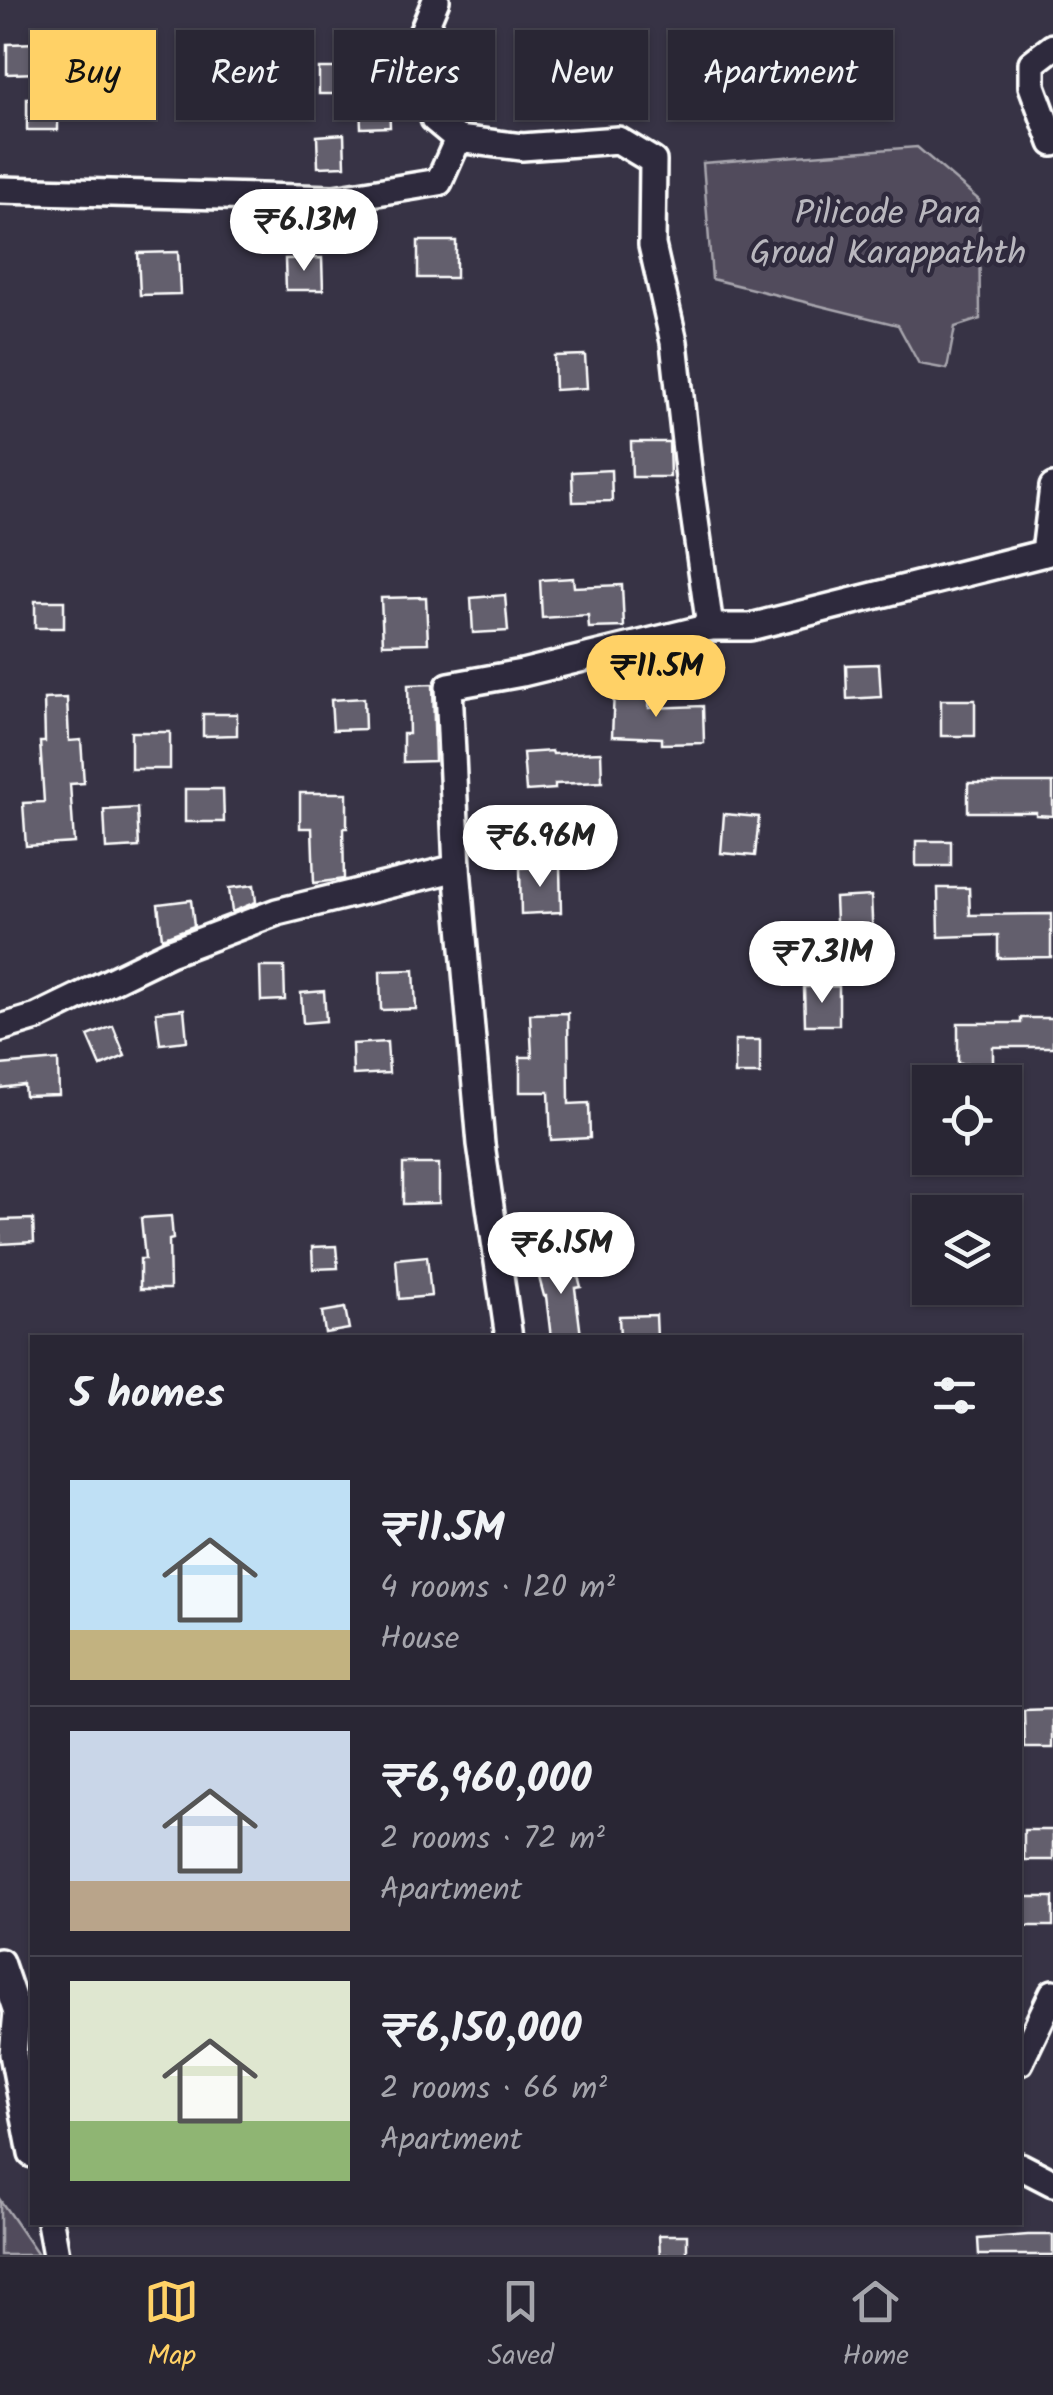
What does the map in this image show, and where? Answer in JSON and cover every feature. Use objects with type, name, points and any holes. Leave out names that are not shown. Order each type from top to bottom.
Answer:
[{"type":"street","points":[[436,0],[422,36],[434,118],[458,139],[522,148],[618,140],[653,161],[652,245],[674,342],[710,628]]},
{"type":"street","points":[[1053,47],[1032,63],[1032,86],[1053,144]]},
{"type":"street","points":[[0,190],[334,199],[439,182],[458,139]]},
{"type":"street","points":[[509,1335],[480,1144],[458,868],[449,686],[522,673],[710,628],[750,628],[1049,552],[1053,486]]},
{"type":"street","points":[[0,1028],[37,1017],[168,953],[278,912],[458,868]]},
{"type":"street","points":[[0,1962],[16,2012],[13,2054],[30,2143]]},
{"type":"street","points":[[1022,2058],[1053,1993]]},
{"type":"street","points":[[1022,2167],[1053,2183]]},
{"type":"street","points":[[51,2225],[56,2255]]},
{"type":"green space","name":"Pilicode Para Groud Karappathth","points":[[917,147],[979,200],[980,319],[955,327],[947,369],[919,364],[898,325],[712,279],[703,163]]},
{"type":"green space","points":[[0,2200],[38,2255],[0,2255]]},
{"type":"building","points":[[30,43],[30,73],[7,74],[7,44]]},
{"type":"building","points":[[319,68],[334,68],[334,94],[319,94]]},
{"type":"building","points":[[27,98],[30,120],[58,120],[58,130],[27,130]]},
{"type":"building","points":[[361,120],[390,120],[390,127],[361,128]]},
{"type":"building","points":[[344,134],[345,166],[318,167],[317,136]]},
{"type":"building","points":[[418,241],[456,241],[456,278],[418,278]]},
{"type":"building","points":[[178,252],[180,294],[140,295],[138,253]]},
{"type":"building","points":[[322,258],[323,290],[286,290],[285,259]]},
{"type":"building","points":[[585,355],[587,388],[555,390],[554,356]]},
{"type":"building","points":[[631,442],[669,442],[670,477],[632,477]]},
{"type":"building","points":[[611,470],[612,501],[573,502],[572,472]]},
{"type":"building","points":[[573,578],[574,587],[622,585],[624,627],[589,628],[588,615],[542,618],[540,580]]},
{"type":"building","points":[[505,595],[508,631],[473,633],[471,598]]},
{"type":"building","points":[[426,597],[428,643],[383,644],[381,598]]},
{"type":"building","points":[[35,601],[64,601],[64,628],[35,628]]},
{"type":"building","points":[[879,664],[881,697],[847,699],[846,665]]},
{"type":"building","points":[[433,684],[435,761],[403,762],[403,734],[409,734],[408,685]]},
{"type":"building","points":[[614,691],[650,693],[649,708],[703,706],[704,743],[662,744],[662,738],[612,736]]},
{"type":"building","points":[[67,698],[69,741],[81,740],[84,783],[70,784],[74,843],[26,846],[23,803],[44,802],[40,742],[45,742],[44,699]]},
{"type":"building","points":[[364,698],[365,729],[333,730],[331,700]]},
{"type":"building","points":[[941,700],[975,700],[975,736],[941,736]]},
{"type":"building","points":[[203,714],[237,714],[237,735],[203,736]]},
{"type":"building","points":[[131,732],[170,732],[170,769],[131,769]]},
{"type":"building","points":[[601,752],[602,782],[555,784],[555,789],[526,791],[523,753]]},
{"type":"building","points":[[968,783],[1053,783],[1053,816],[1036,812],[968,812]]},
{"type":"building","points":[[185,789],[223,789],[224,822],[185,822]]},
{"type":"building","points":[[300,793],[347,793],[344,879],[314,883],[312,828],[300,828]]},
{"type":"building","points":[[137,808],[139,847],[106,849],[104,810]]},
{"type":"building","points":[[724,814],[759,817],[755,856],[721,853]]},
{"type":"building","points":[[916,841],[951,841],[951,866],[916,866]]},
{"type":"building","points":[[560,866],[561,912],[521,914],[520,868]]},
{"type":"building","points":[[254,885],[256,902],[232,912],[229,888]]},
{"type":"building","points":[[938,888],[969,888],[970,915],[1051,914],[1051,957],[998,958],[998,935],[939,937]]},
{"type":"building","points":[[871,896],[873,941],[837,943],[835,898]]},
{"type":"building","points":[[191,900],[194,926],[162,938],[158,904]]},
{"type":"building","points":[[260,967],[284,967],[285,1000],[261,1001]]},
{"type":"building","points":[[414,970],[416,1009],[381,1010],[380,971]]},
{"type":"building","points":[[839,986],[839,1025],[805,1025],[804,987]]},
{"type":"building","points":[[324,991],[326,1021],[303,1023],[301,993]]},
{"type":"building","points":[[184,1009],[187,1041],[160,1044],[156,1012]]},
{"type":"building","points":[[568,1013],[569,1104],[589,1103],[590,1138],[551,1140],[549,1092],[520,1092],[520,1057],[532,1057],[530,1014]]},
{"type":"building","points":[[1021,1018],[1053,1018],[1053,1047],[993,1047],[993,1064],[958,1064],[958,1023],[1021,1023]]},
{"type":"building","points":[[113,1026],[125,1056],[101,1066],[88,1036]]},
{"type":"building","points":[[735,1040],[760,1040],[760,1074],[735,1074]]},
{"type":"building","points":[[387,1042],[389,1073],[353,1075],[352,1044]]},
{"type":"building","points":[[58,1060],[59,1095],[25,1096],[24,1085],[0,1088],[0,1065]]},
{"type":"building","points":[[403,1164],[439,1164],[439,1203],[403,1204]]},
{"type":"building","points":[[171,1216],[170,1289],[140,1289],[140,1259],[145,1259],[141,1218]]},
{"type":"building","points":[[33,1219],[34,1242],[0,1244],[0,1220]]},
{"type":"building","points":[[336,1246],[338,1268],[313,1269],[312,1247]]},
{"type":"building","points":[[427,1256],[431,1296],[399,1299],[396,1259]]},
{"type":"building","points":[[573,1257],[581,1287],[575,1288],[581,1335],[551,1335],[546,1296],[536,1266]]},
{"type":"building","points":[[345,1308],[349,1329],[325,1333],[322,1312]]},
{"type":"building","points":[[656,1315],[657,1335],[620,1335],[619,1316]]},
{"type":"building","points":[[1053,1709],[1053,1748],[1025,1748],[1024,1710]]},
{"type":"building","points":[[1024,1830],[1053,1830],[1053,1860],[1024,1860]]},
{"type":"building","points":[[1022,1897],[1053,1897],[1053,1926],[1022,1926]]},
{"type":"building","points":[[659,2235],[687,2235],[687,2255],[660,2255]]},
{"type":"building","points":[[1053,2235],[1053,2255],[979,2255],[978,2239]]}]
